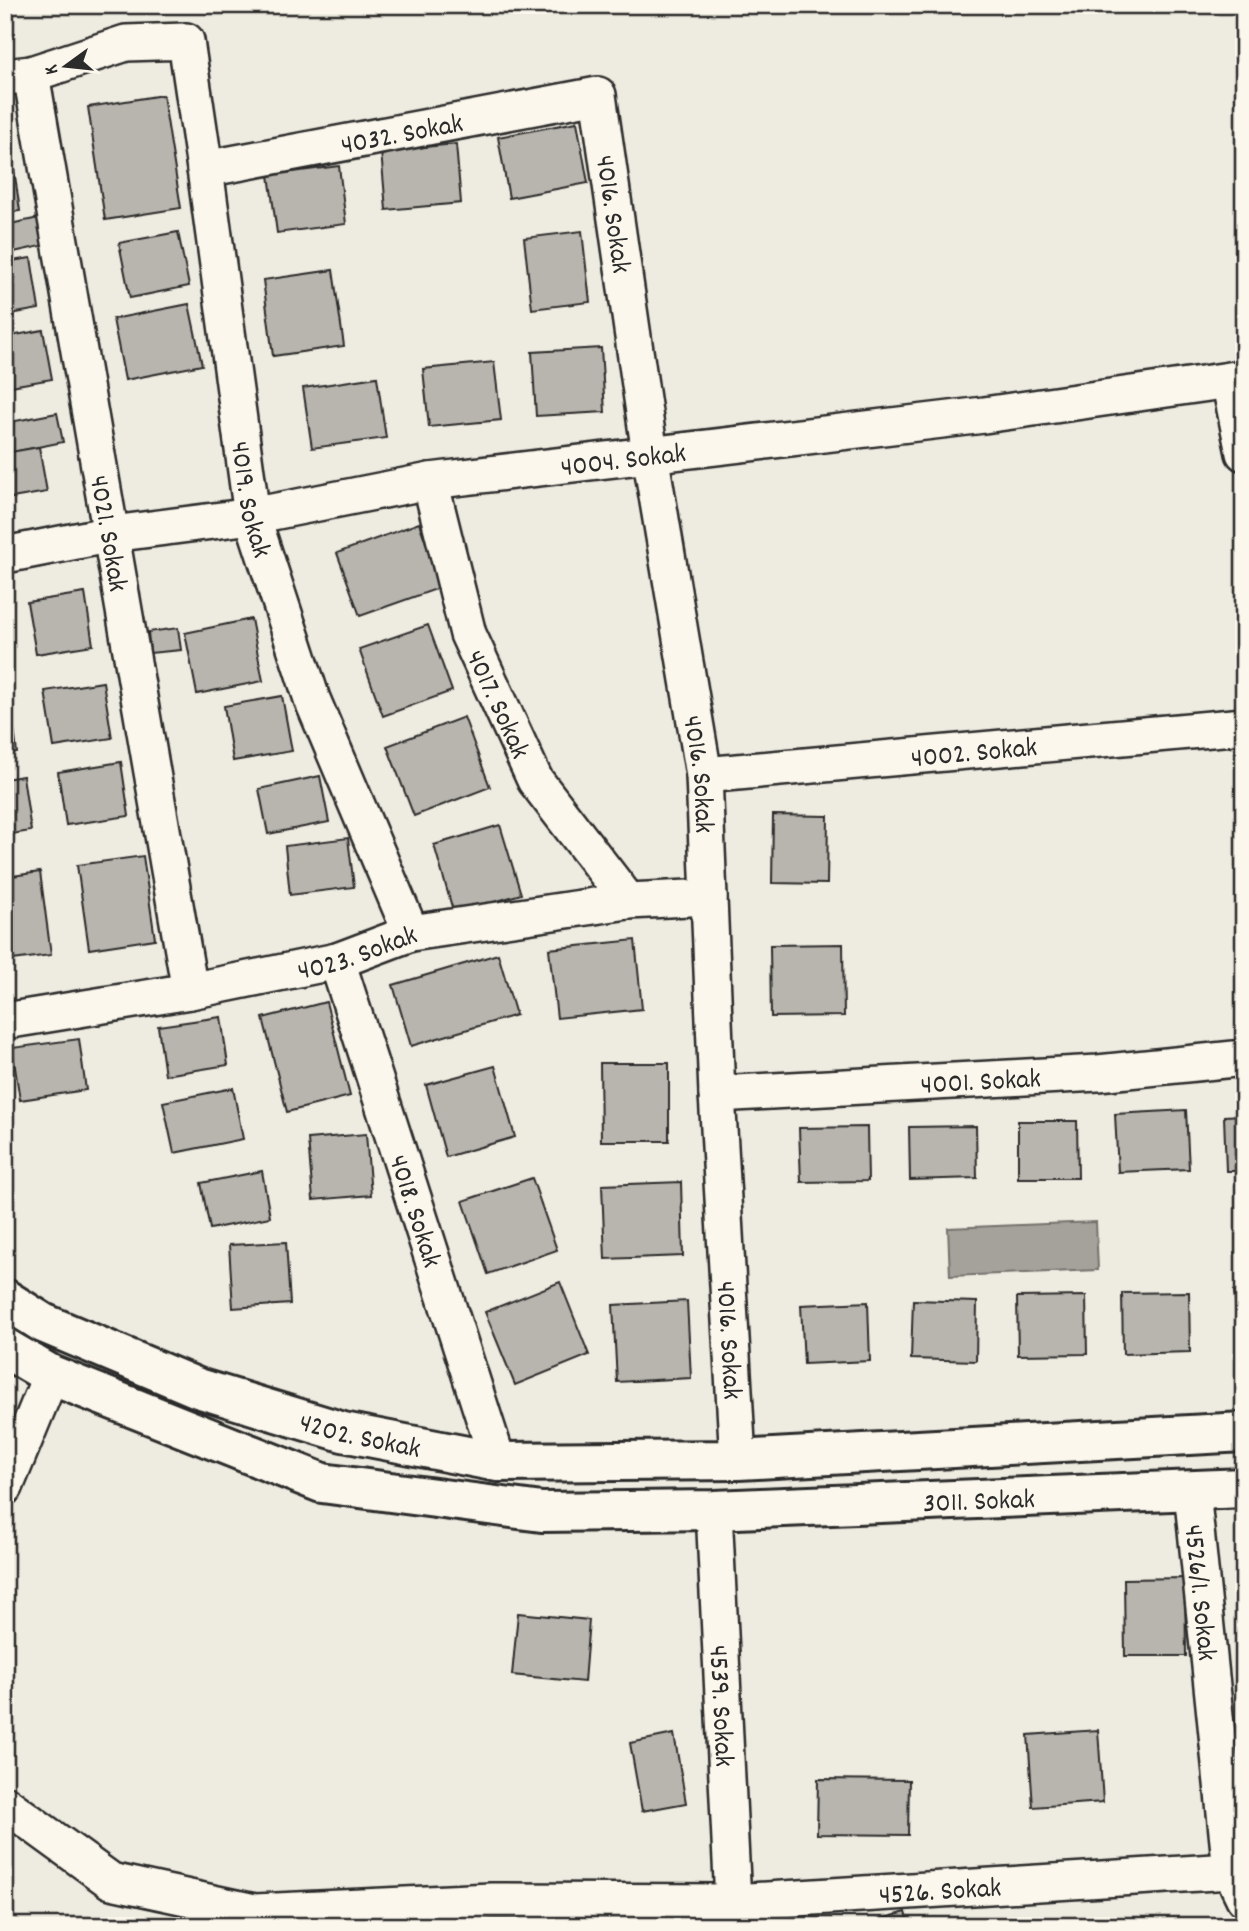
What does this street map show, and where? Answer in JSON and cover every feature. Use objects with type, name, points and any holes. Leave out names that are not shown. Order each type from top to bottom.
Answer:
[{"type":"street","name":"4019. Sokak","points":[[18,76],[126,43],[186,41],[252,516],[312,699],[411,933]]},
{"type":"street","name":"4021. Sokak","points":[[18,76],[112,534],[190,991]]},
{"type":"street","name":"4032. Sokak","points":[[205,169],[598,95]]},
{"type":"street","name":"4016. Sokak","points":[[598,95],[650,454],[704,775],[717,1094],[738,1460]]},
{"type":"street","name":"4004. Sokak","points":[[5,555],[112,534],[252,516],[429,481],[984,415],[1236,379]]},
{"type":"street","points":[[1236,379],[1244,453]]},
{"type":"street","name":"4017. Sokak","points":[[429,481],[468,634],[535,780],[628,901]]},
{"type":"street","name":"4002. Sokak","points":[[704,775],[1244,726]]},
{"type":"street","name":"4023. Sokak","points":[[5,1021],[190,991],[337,961],[411,933],[628,901],[709,897]]},
{"type":"street","name":"4018. Sokak","points":[[337,961],[498,1462]]},
{"type":"street","name":"4001. Sokak","points":[[717,1094],[1098,1073],[1244,1058]]},
{"type":"street","name":"4202. Sokak","points":[[5,1299],[43,1323],[198,1388],[343,1432],[498,1462],[738,1460]]},
{"type":"street","name":"4202. Sokak","points":[[5,1348],[51,1375],[322,1483],[542,1512],[714,1510]]},
{"type":"street","points":[[5,1486],[51,1375]]},
{"type":"street","name":"3011. Sokak","points":[[738,1460],[1244,1432]]},
{"type":"street","name":"3011. Sokak","points":[[714,1510],[1244,1488]]},
{"type":"street","name":"4526/1. Sokak","points":[[1192,1491],[1237,1885]]},
{"type":"street","name":"4539. Sokak","points":[[714,1510],[734,1914]]},
{"type":"street","name":"4526. Sokak","points":[[5,1804],[111,1881],[255,1912],[491,1901],[734,1914],[1237,1885]]},
{"type":"shaded area","points":[[1096,1222],[1098,1270],[950,1276],[948,1228]]},
{"type":"building","points":[[163,95],[181,208],[105,220],[88,107]]},
{"type":"building","points":[[5,120],[13,156],[5,158]]},
{"type":"building","points":[[577,122],[588,183],[509,198],[498,137]]},
{"type":"building","points":[[456,144],[461,203],[386,210],[381,151]]},
{"type":"building","points":[[339,166],[346,224],[277,233],[269,175]]},
{"type":"building","points":[[14,169],[20,211],[5,213],[5,170]]},
{"type":"building","points":[[44,217],[50,244],[5,254],[5,225]]},
{"type":"building","points":[[582,231],[590,302],[532,309],[524,238]]},
{"type":"building","points":[[178,232],[189,286],[130,298],[119,243]]},
{"type":"building","points":[[31,258],[39,309],[5,315],[5,262]]},
{"type":"building","points":[[333,270],[344,346],[273,356],[263,280]]},
{"type":"building","points":[[189,304],[202,365],[125,380],[113,319]]},
{"type":"building","points":[[43,330],[52,379],[5,387],[5,337]]},
{"type":"building","points":[[601,348],[605,412],[536,416],[532,352]]},
{"type":"building","points":[[494,362],[501,420],[429,427],[423,369]]},
{"type":"building","points":[[377,377],[386,438],[312,448],[303,388]]},
{"type":"building","points":[[57,413],[63,442],[8,453],[5,423]]},
{"type":"building","points":[[39,447],[47,492],[6,499],[5,453]]},
{"type":"building","points":[[419,523],[442,587],[360,616],[337,553]]},
{"type":"building","points":[[85,593],[93,645],[36,654],[27,602]]},
{"type":"building","points":[[251,619],[263,681],[197,694],[185,633]]},
{"type":"building","points":[[428,625],[452,691],[383,716],[359,649]]},
{"type":"building","points":[[178,628],[181,650],[150,653],[148,632]]},
{"type":"building","points":[[103,682],[112,738],[54,747],[45,691]]},
{"type":"building","points":[[282,696],[292,751],[233,761],[224,706]]},
{"type":"building","points":[[11,704],[17,753],[5,755],[5,705]]},
{"type":"building","points":[[464,717],[490,787],[414,816],[387,746]]},
{"type":"building","points":[[121,762],[129,816],[66,825],[58,772]]},
{"type":"building","points":[[23,776],[31,831],[5,835],[5,779]]},
{"type":"building","points":[[320,776],[329,822],[268,834],[259,789]]},
{"type":"building","points":[[773,815],[828,816],[827,884],[772,883]]},
{"type":"building","points":[[500,825],[521,894],[454,914],[434,845]]},
{"type":"building","points":[[348,838],[354,887],[290,895],[285,846]]},
{"type":"building","points":[[143,856],[155,939],[89,949],[77,865]]},
{"type":"building","points":[[40,872],[51,955],[5,961],[5,877]]},
{"type":"building","points":[[635,940],[642,1009],[557,1018],[549,949]]},
{"type":"building","points":[[843,944],[844,1016],[771,1017],[770,945]]},
{"type":"building","points":[[498,954],[516,1015],[411,1046],[393,985]]},
{"type":"building","points":[[326,1002],[350,1096],[287,1112],[263,1018]]},
{"type":"building","points":[[221,1017],[228,1065],[165,1075],[158,1026]]},
{"type":"building","points":[[79,1039],[86,1090],[20,1100],[12,1048]]},
{"type":"building","points":[[600,1063],[669,1063],[669,1141],[601,1141]]},
{"type":"building","points":[[495,1066],[515,1137],[446,1157],[426,1085]]},
{"type":"building","points":[[233,1088],[243,1139],[174,1153],[163,1102]]},
{"type":"building","points":[[1186,1110],[1189,1169],[1118,1172],[1115,1114]]},
{"type":"building","points":[[1244,1115],[1244,1171],[1226,1171],[1224,1116]]},
{"type":"building","points":[[1018,1121],[1077,1121],[1078,1178],[1018,1178]]},
{"type":"building","points":[[976,1126],[977,1178],[910,1180],[909,1127]]},
{"type":"building","points":[[867,1127],[868,1181],[801,1182],[799,1128]]},
{"type":"building","points":[[366,1134],[371,1195],[313,1200],[308,1139]]},
{"type":"building","points":[[262,1171],[270,1217],[210,1229],[201,1183]]},
{"type":"building","points":[[532,1178],[557,1250],[488,1274],[463,1201]]},
{"type":"building","points":[[681,1182],[683,1256],[605,1259],[602,1185]]},
{"type":"building","points":[[286,1242],[290,1304],[233,1308],[229,1245]]},
{"type":"building","points":[[560,1282],[589,1355],[515,1385],[485,1312]]},
{"type":"building","points":[[1244,1290],[1244,1347],[1240,1347],[1234,1291]]},
{"type":"building","points":[[1189,1292],[1190,1352],[1123,1354],[1122,1293]]},
{"type":"building","points":[[1086,1296],[1087,1354],[1018,1355],[1017,1297]]},
{"type":"building","points":[[913,1300],[977,1302],[976,1361],[911,1359]]},
{"type":"building","points":[[687,1301],[691,1378],[617,1382],[613,1305]]},
{"type":"building","points":[[868,1302],[870,1361],[804,1364],[801,1305]]},
{"type":"building","points":[[1185,1578],[1186,1656],[1125,1656],[1124,1579]]},
{"type":"building","points":[[518,1613],[589,1620],[584,1682],[512,1675]]},
{"type":"building","points":[[1098,1730],[1103,1802],[1033,1807],[1028,1735]]},
{"type":"building","points":[[674,1734],[686,1803],[642,1811],[630,1743]]},
{"type":"building","points":[[818,1779],[909,1780],[908,1835],[817,1834]]},
{"type":"building","points":[[906,1912],[910,1926],[857,1926]]}]
